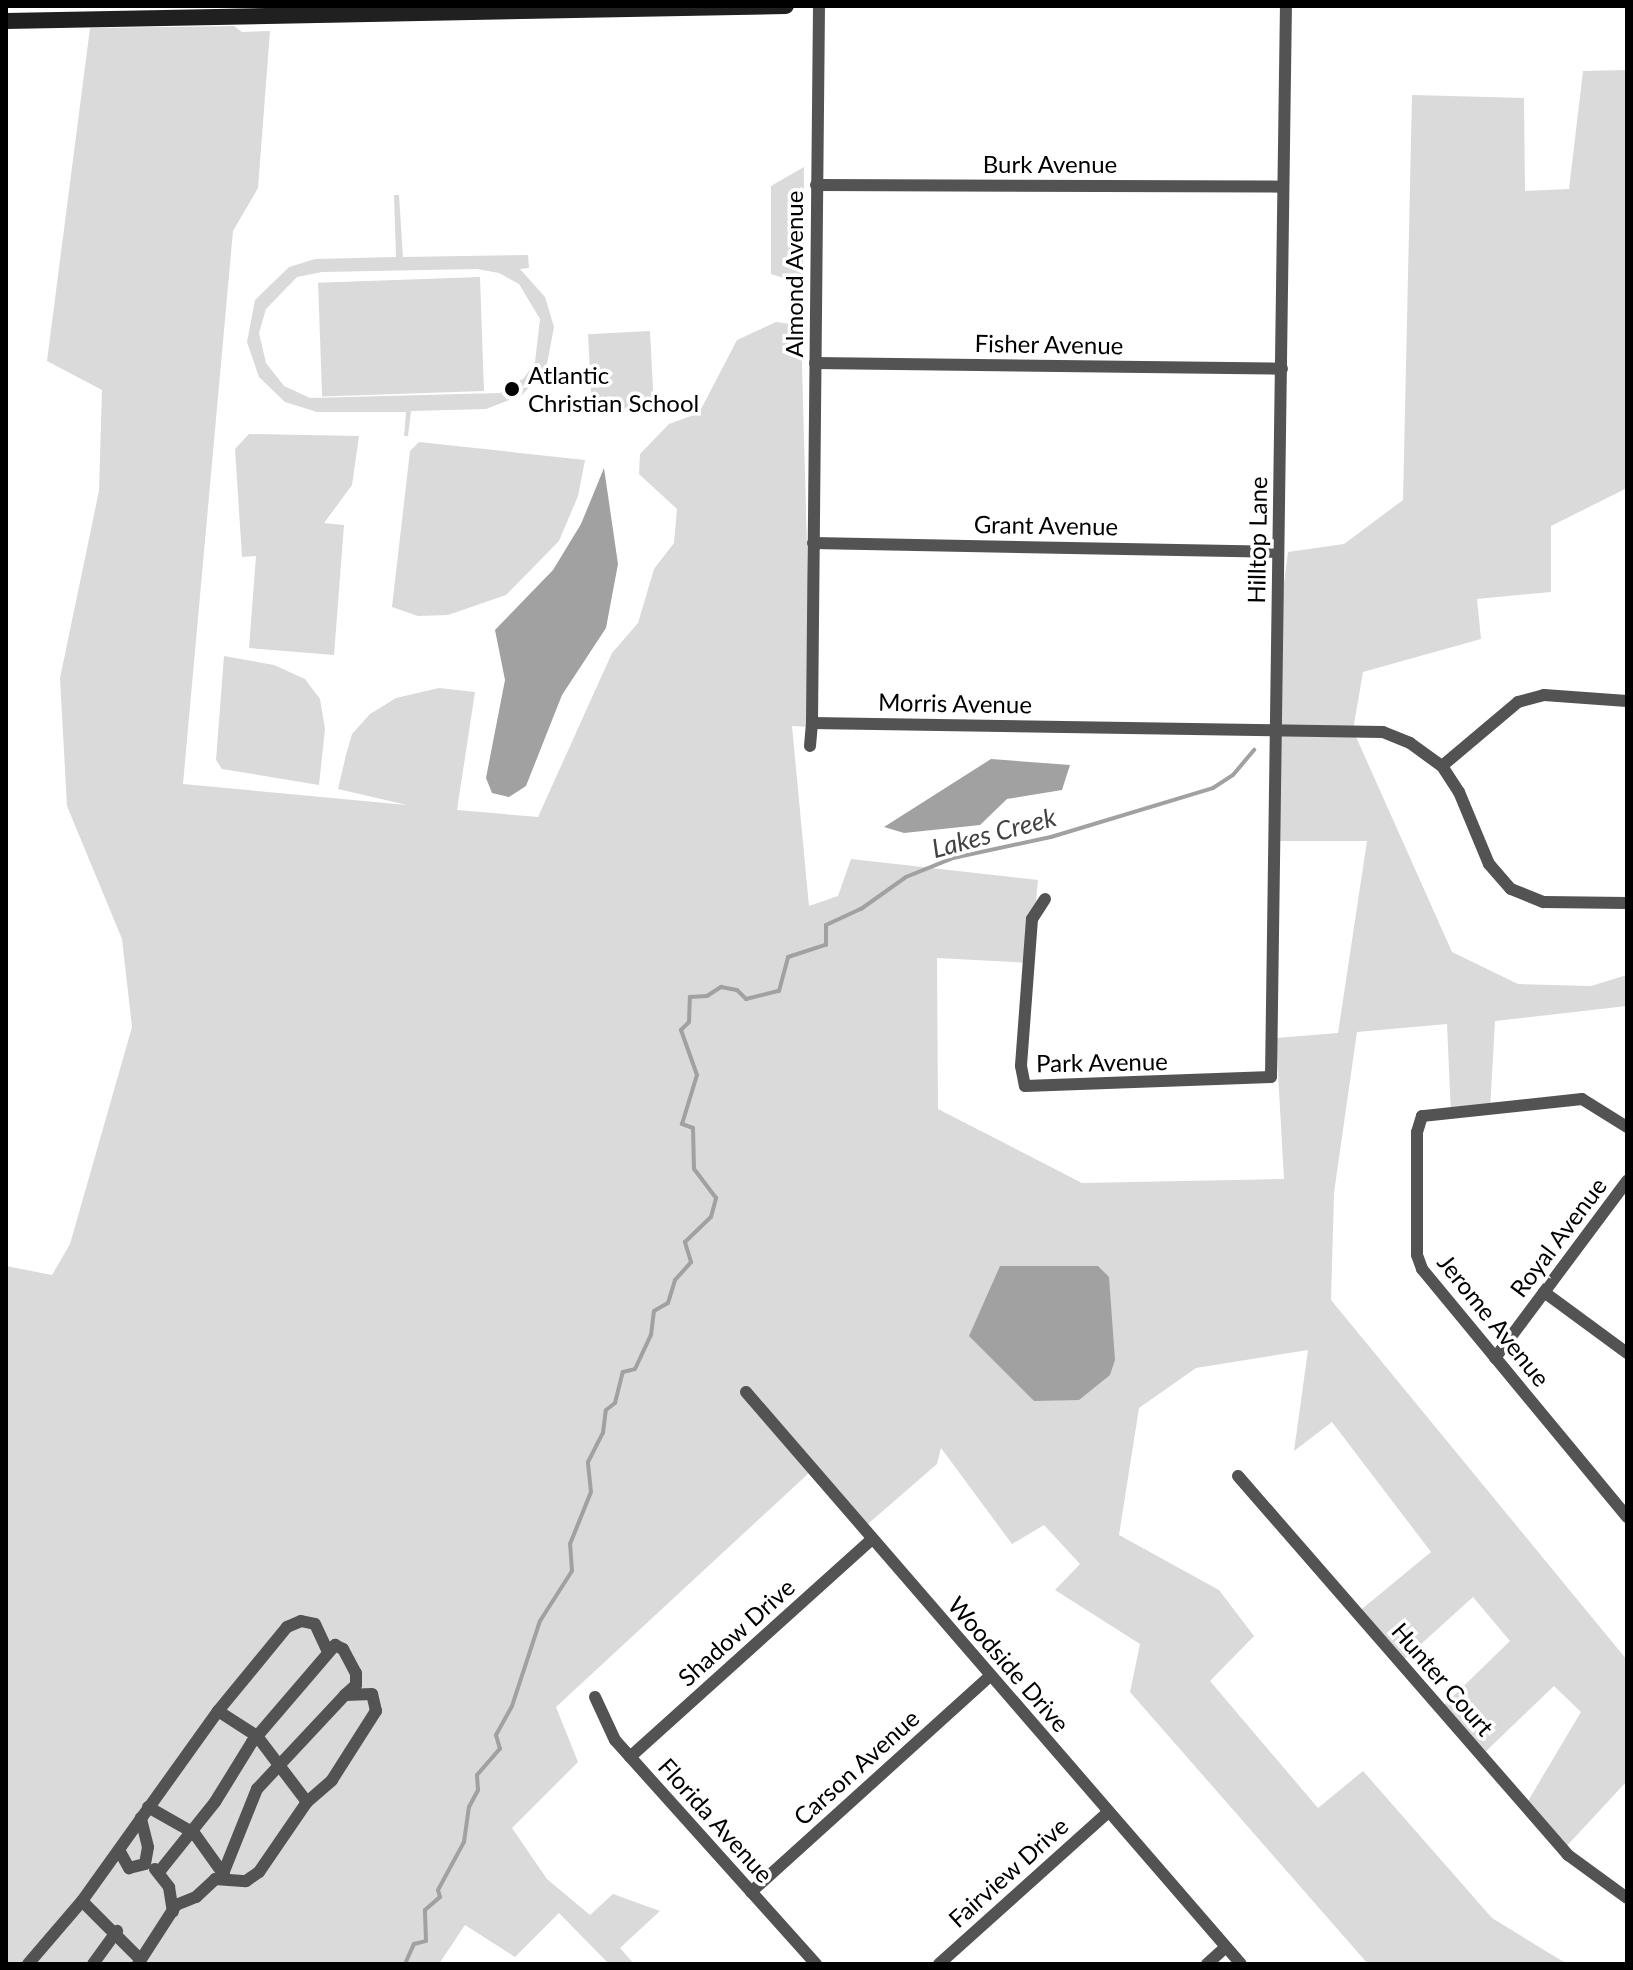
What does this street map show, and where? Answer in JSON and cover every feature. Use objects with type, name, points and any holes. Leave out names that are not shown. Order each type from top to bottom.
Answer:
[{"type":"street","points":[[6,21],[96,13],[786,6]]},
{"type":"street","name":"Almond Avenue","points":[[813,543],[819,6]]},
{"type":"street","name":"Hilltop Lane","points":[[1273,1075],[1286,6]]},
{"type":"street","name":"Burk Avenue","points":[[816,185],[1283,187]]},
{"type":"street","name":"Fisher Avenue","points":[[815,363],[1282,369]]},
{"type":"street","points":[[810,746],[813,543]]},
{"type":"street","name":"Grant Avenue","points":[[813,543],[1278,552]]},
{"type":"street","points":[[1627,701],[1544,695],[1518,702],[1442,766],[1459,792],[1489,864],[1511,889],[1544,902],[1627,903]]},
{"type":"street","name":"Morris Avenue","points":[[812,723],[1383,732],[1410,743],[1442,766]]},
{"type":"street","name":"Park Avenue","points":[[1045,899],[1032,919],[1021,1066],[1025,1086],[1259,1081],[1273,1075]]},
{"type":"street","name":"Jerome Avenue","points":[[1627,1127],[1582,1099],[1419,1118],[1417,1261],[1627,1517]]},
{"type":"street","name":"Royal Avenue","points":[[1495,1358],[1627,1181]]},
{"type":"street","points":[[1544,1292],[1627,1353]]},
{"type":"street","name":"Woodside Drive","points":[[746,1392],[1107,1813],[1241,1964]]},
{"type":"street","name":"Hunter Court","points":[[1238,1476],[1568,1855],[1627,1898]]},
{"type":"street","name":"Shadow Drive","points":[[630,1757],[872,1539]]},
{"type":"street","points":[[28,1964],[82,1901],[200,1743],[218,1711],[291,1624],[317,1625],[328,1652]]},
{"type":"street","points":[[159,1872],[194,1833],[257,1736],[328,1652],[341,1647],[355,1668],[356,1685],[252,1798],[224,1875]]},
{"type":"street","name":"Carson Avenue","points":[[751,1892],[990,1676]]},
{"type":"street","points":[[82,1901],[117,1931],[139,1962],[173,1912],[215,1879],[224,1875],[255,1876],[307,1802],[332,1780],[376,1711],[370,1693],[345,1695]]},
{"type":"street","name":"Florida Avenue","points":[[595,1697],[615,1740],[816,1964]]},
{"type":"street","points":[[218,1711],[257,1736],[307,1802]]},
{"type":"street","points":[[145,1813],[194,1833],[224,1875]]},
{"type":"street","points":[[145,1813],[148,1852],[145,1864]]},
{"type":"street","name":"Fairview Drive","points":[[939,1964],[1107,1813]]},
{"type":"street","points":[[119,1850],[129,1868],[145,1864],[159,1872],[169,1887],[173,1912]]},
{"type":"street","points":[[93,1964],[117,1931]]},
{"type":"street","points":[[1207,1964],[1226,1947]]},
{"type":"shaded area","points":[[234,26],[242,32],[270,31],[258,188],[233,231],[183,784],[407,805],[338,789],[346,755],[352,734],[370,714],[396,698],[439,688],[475,692],[457,810],[538,817],[612,653],[638,623],[654,569],[674,543],[677,509],[639,474],[640,454],[669,424],[699,413],[737,340],[776,322],[791,324],[801,330],[812,727],[792,726],[809,906],[838,896],[851,859],[1038,880],[1030,963],[937,958],[938,1109],[1082,1183],[1284,1179],[1276,1038],[1338,1033],[1367,841],[1276,841],[1280,615],[1288,552],[1344,544],[1403,500],[1412,95],[1524,98],[1525,191],[1569,189],[1583,71],[1627,70],[1627,488],[1551,526],[1551,592],[1477,599],[1481,639],[1363,672],[1353,730],[1452,952],[1518,984],[1591,986],[1627,975],[1627,1006],[1495,1021],[1490,1111],[1451,1114],[1447,1024],[1357,1032],[1334,1193],[1331,1300],[1627,1660],[1627,1781],[1564,1849],[1525,1806],[1581,1712],[1554,1686],[1481,1756],[1441,1708],[1510,1641],[1473,1597],[1399,1664],[1357,1613],[1431,1552],[1332,1422],[1294,1451],[1308,1350],[1196,1368],[1139,1408],[1119,1535],[1219,1590],[1254,1636],[1210,1681],[1318,1808],[1363,1771],[1492,1918],[1567,1964],[1368,1964],[1130,1692],[1140,1644],[1055,1590],[1080,1564],[1044,1525],[1012,1544],[941,1448],[937,1464],[861,1530],[810,1472],[556,1707],[578,1762],[512,1828],[547,1879],[590,1915],[613,1894],[660,1911],[620,1948],[634,1964],[609,1964],[559,1913],[515,1957],[465,1925],[439,1964],[6,1964],[6,1266],[52,1275],[70,1244],[132,1027],[122,939],[67,806],[60,678],[99,491],[102,390],[47,361],[90,28]]},
{"type":"shaded area","points":[[804,167],[803,284],[771,274],[771,186]]},
{"type":"shaded area","points":[[394,195],[399,195],[403,257],[528,255],[529,268],[520,269],[545,297],[554,327],[546,369],[522,395],[486,409],[411,411],[408,436],[404,436],[406,412],[317,412],[285,402],[259,377],[247,342],[255,300],[289,267],[315,259],[396,257]],"holes":[[[477,269],[499,273],[519,284],[540,319],[535,362],[524,378],[500,393],[310,398],[284,386],[266,363],[259,333],[266,309],[297,277],[322,272]]]},
{"type":"shaded area","points":[[480,277],[484,391],[322,397],[318,283]]},
{"type":"shaded area","points":[[650,331],[654,407],[592,410],[588,334]]},
{"type":"shaded area","points":[[249,434],[359,436],[352,485],[324,523],[344,525],[334,655],[249,648],[256,556],[242,557],[235,449]]},
{"type":"shaded area","points":[[419,442],[585,460],[578,496],[559,541],[506,595],[448,615],[418,616],[392,607],[410,451]]},
{"type":"shaded area","points":[[604,468],[618,564],[606,628],[562,695],[526,786],[509,797],[492,793],[486,778],[505,680],[495,630],[553,570],[581,524]]},
{"type":"shaded area","points":[[224,656],[274,665],[305,679],[320,699],[325,729],[319,785],[222,769],[216,760]]},
{"type":"shaded area","points":[[991,759],[1070,765],[1062,790],[1007,799],[980,825],[904,833],[884,827]]},
{"type":"shaded area","points":[[1000,1266],[1098,1266],[1109,1277],[1115,1360],[1110,1375],[1079,1400],[1034,1401],[969,1336]]},
{"type":"waterway","name":"Lakes Creek","points":[[405,1964],[414,1944],[426,1941],[425,1910],[440,1897],[438,1890],[464,1842],[469,1807],[478,1790],[477,1775],[500,1749],[496,1735],[512,1706],[540,1621],[572,1571],[570,1544],[591,1492],[588,1462],[603,1433],[606,1410],[615,1403],[623,1372],[635,1369],[651,1335],[654,1311],[668,1303],[675,1280],[691,1262],[685,1242],[711,1217],[716,1198],[694,1169],[693,1128],[682,1124],[697,1075],[681,1030],[689,1022],[690,997],[707,996],[721,987],[737,990],[746,999],[779,991],[788,957],[826,945],[826,925],[861,909],[906,877],[953,858],[1051,837],[1213,788],[1233,775],[1254,750]]},
{"type":"place","name":"Atlantic Christian School","points":[[512,389]]}]
